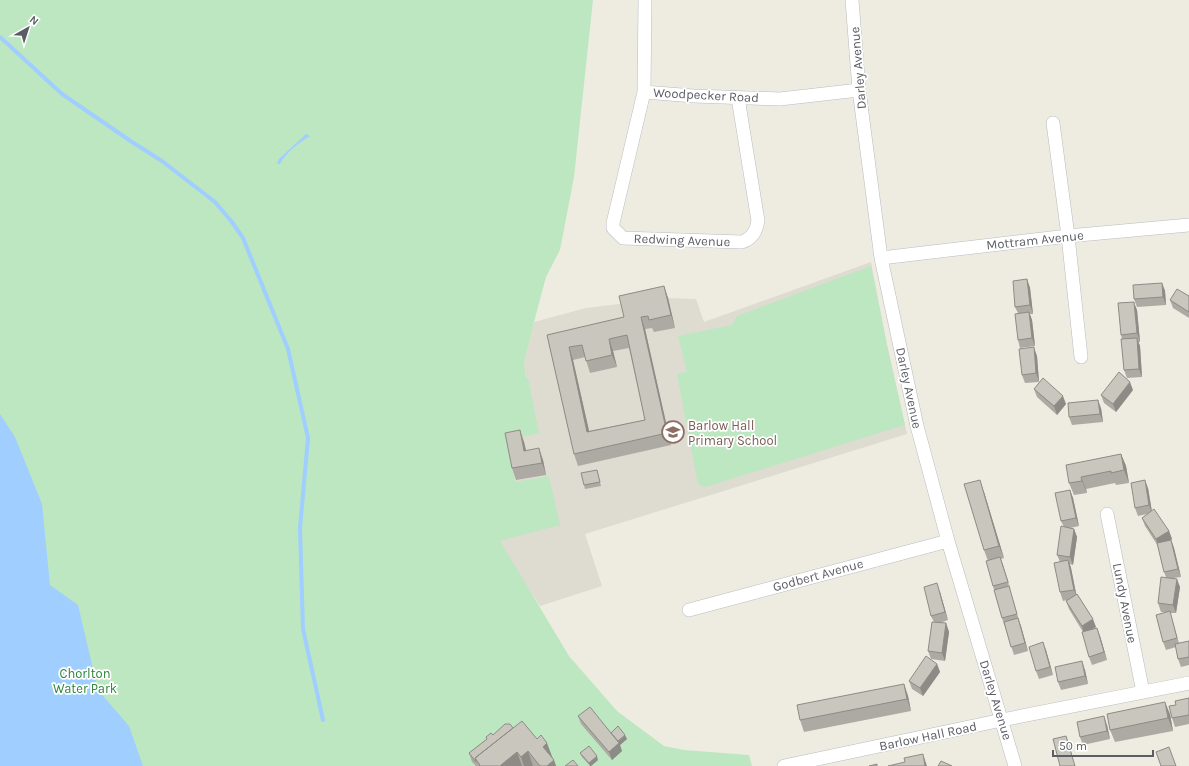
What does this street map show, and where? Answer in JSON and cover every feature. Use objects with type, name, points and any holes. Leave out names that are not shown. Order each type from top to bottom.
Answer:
[{"type":"street","name":"Woodpecker Road","points":[[645,0],[644,92],[694,96],[780,99],[859,90]]},
{"type":"street","name":"Darley Avenue","points":[[852,0],[859,90],[881,258],[917,426],[948,541],[1015,766]]},
{"type":"street","name":"Redwing Avenue","points":[[644,92],[612,223],[613,228],[623,238],[742,242],[749,239],[756,229],[758,221],[738,98]]},
{"type":"street","points":[[1053,123],[1068,236],[1081,357]]},
{"type":"street","name":"Mottram Avenue","points":[[881,258],[1068,236],[1189,225]]},
{"type":"street","name":"Lundy Avenue","points":[[1107,514],[1143,692]]},
{"type":"street","name":"Godbert Avenue","points":[[689,610],[948,541]]},
{"type":"street","name":"Barlow Hall Road","points":[[784,766],[1002,720],[1189,683]]},
{"type":"shaded area","name":"Barlow Hall Primary School","points":[[871,262],[887,345],[907,434],[585,534],[602,586],[540,606],[516,570],[437,430],[526,378],[524,363],[534,322],[586,308],[668,298],[696,299],[704,322]]},
{"type":"green space","points":[[0,0],[593,0],[574,177],[560,250],[546,277],[524,363],[539,433],[507,440],[515,482],[549,476],[560,525],[500,541],[569,656],[617,711],[664,746],[684,750],[749,755],[752,766],[0,766]]},
{"type":"green space","points":[[871,266],[905,425],[705,487],[701,486],[697,479],[677,374],[687,372],[678,336],[732,325],[737,316]]},
{"type":"water","points":[[306,134],[310,136],[293,148],[280,164],[278,164],[279,159]]},
{"type":"water","name":"Chorlton Water Park","points":[[0,414],[15,437],[42,504],[50,585],[78,605],[98,690],[129,726],[143,766],[0,766]]},
{"type":"building","points":[[1027,279],[1030,305],[1015,307],[1013,281]]},
{"type":"building","points":[[1162,283],[1163,297],[1134,299],[1133,285]]},
{"type":"building","points":[[664,286],[671,315],[649,320],[648,316],[641,317],[667,433],[574,454],[547,335],[624,317],[619,296]],"holes":[[[627,335],[645,420],[587,432],[569,347],[582,345],[586,361],[612,355],[609,339]]]},
{"type":"building","points":[[1177,289],[1189,296],[1189,312],[1170,300]]},
{"type":"building","points":[[1134,302],[1137,333],[1121,335],[1118,303]]},
{"type":"building","points":[[1029,312],[1032,338],[1018,340],[1015,314]]},
{"type":"building","points":[[1137,338],[1139,369],[1124,370],[1121,339]]},
{"type":"building","points":[[1034,347],[1036,373],[1022,375],[1019,349]]},
{"type":"building","points":[[1119,372],[1130,382],[1113,404],[1101,395]]},
{"type":"building","points":[[1043,378],[1063,396],[1054,406],[1034,389]]},
{"type":"building","points":[[1098,400],[1100,414],[1069,417],[1068,403]]},
{"type":"building","points":[[520,430],[524,451],[539,448],[542,463],[512,468],[505,433]]},
{"type":"building","points":[[1121,454],[1124,470],[1081,477],[1082,481],[1069,483],[1066,465]]},
{"type":"building","points":[[597,470],[600,482],[584,485],[581,473]]},
{"type":"building","points":[[980,480],[999,546],[984,550],[964,484]]},
{"type":"building","points":[[1145,480],[1149,505],[1135,508],[1131,483]]},
{"type":"building","points":[[1070,490],[1076,518],[1061,521],[1055,493]]},
{"type":"building","points":[[1154,509],[1169,531],[1156,539],[1142,518]]},
{"type":"building","points":[[1061,526],[1074,529],[1070,557],[1057,555]]},
{"type":"building","points":[[1171,540],[1178,569],[1164,572],[1157,543]]},
{"type":"building","points":[[1000,557],[1008,582],[993,586],[986,561]]},
{"type":"building","points":[[1068,560],[1074,590],[1060,592],[1054,563]]},
{"type":"building","points":[[1161,577],[1177,579],[1173,605],[1158,603]]},
{"type":"building","points":[[937,583],[945,612],[931,616],[924,587]]},
{"type":"building","points":[[1009,586],[1017,614],[1002,618],[994,590]]},
{"type":"building","points":[[1077,594],[1093,619],[1082,626],[1066,601]]},
{"type":"building","points":[[1170,611],[1177,638],[1163,642],[1156,615]]},
{"type":"building","points":[[1018,618],[1025,643],[1011,647],[1004,622]]},
{"type":"building","points":[[932,622],[946,623],[942,653],[928,651]]},
{"type":"building","points":[[1097,628],[1104,652],[1089,657],[1082,632]]},
{"type":"building","points":[[1189,641],[1189,657],[1178,659],[1175,644]]},
{"type":"building","points":[[1043,642],[1050,667],[1036,671],[1029,647]]},
{"type":"building","points":[[926,656],[937,664],[920,688],[909,681]]},
{"type":"building","points":[[1082,661],[1085,676],[1058,682],[1055,667]]},
{"type":"building","points":[[904,684],[907,699],[800,720],[797,705]]},
{"type":"building","points":[[1189,698],[1189,715],[1172,718],[1169,706],[1176,705],[1175,701]]},
{"type":"building","points":[[1165,702],[1168,718],[1110,730],[1107,714]]},
{"type":"building","points":[[590,707],[619,743],[609,752],[578,716]]},
{"type":"building","points":[[1104,716],[1107,731],[1080,737],[1077,722]]},
{"type":"building","points":[[522,721],[537,739],[541,735],[547,743],[543,747],[554,760],[547,766],[540,766],[528,751],[521,757],[517,752],[501,766],[479,766],[480,765],[475,758]]},
{"type":"building","points":[[505,724],[510,724],[513,728],[475,758],[476,762],[469,753],[487,739],[486,737],[491,733],[493,735]]},
{"type":"building","points":[[618,726],[625,735],[618,741],[611,733]]},
{"type":"building","points":[[1066,736],[1075,766],[1060,766],[1053,739]]},
{"type":"building","points":[[589,746],[597,756],[589,763],[580,753]]},
{"type":"building","points":[[1169,747],[1176,766],[1161,766],[1156,752]]},
{"type":"building","points":[[923,754],[925,766],[888,766],[905,762],[904,758]]},
{"type":"building","points":[[573,760],[578,766],[565,766]]},
{"type":"building","points":[[941,761],[952,766],[938,766]]},
{"type":"waterway","points":[[0,37],[62,94],[162,161],[215,202],[243,238],[288,349],[308,438],[300,528],[303,629],[323,720]]},
{"type":"place","name":"Barlow Hall Primary School","points":[[673,432]]}]
